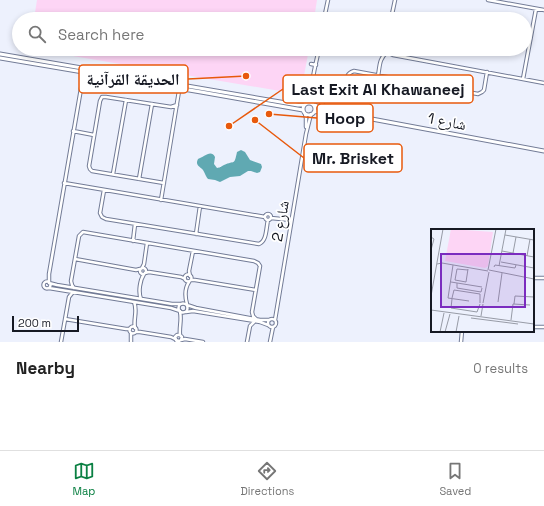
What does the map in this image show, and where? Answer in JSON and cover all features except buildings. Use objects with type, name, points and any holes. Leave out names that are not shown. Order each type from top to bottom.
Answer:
[{"type":"street","points":[[325,12],[328,0]]},
{"type":"street","points":[[392,12],[395,0]]},
{"type":"street","points":[[488,0],[544,10]]},
{"type":"street","points":[[532,31],[536,9]]},
{"type":"street","points":[[0,56],[32,60],[79,69],[87,73],[303,110],[308,115],[313,113],[315,110],[311,98],[312,84]]},
{"type":"street","points":[[0,56],[298,105],[310,102],[314,105]]},
{"type":"street","points":[[32,60],[33,56]]},
{"type":"street","points":[[303,110],[312,84],[318,56]]},
{"type":"street","points":[[378,76],[383,56]]},
{"type":"street","points":[[399,56],[544,83]]},
{"type":"street","points":[[523,79],[527,56]]},
{"type":"street","points":[[79,62],[79,69],[83,77]]},
{"type":"street","points":[[310,64],[316,65]]},
{"type":"street","points":[[345,88],[347,76],[351,72],[357,72],[478,94],[484,90],[487,72]]},
{"type":"street","points":[[49,288],[49,274],[73,131],[83,77],[87,73]]},
{"type":"street","points":[[150,80],[152,74]]},
{"type":"street","points":[[140,81],[146,86]]},
{"type":"street","points":[[312,84],[318,89],[320,102],[326,109]]},
{"type":"street","points":[[161,200],[179,91]]},
{"type":"street","points":[[259,98],[260,93]]},
{"type":"street","points":[[164,184],[92,171],[89,166],[94,135],[101,98],[105,96],[171,108],[176,112]]},
{"type":"street","points":[[114,174],[126,100]]},
{"type":"street","points":[[139,179],[152,104]]},
{"type":"street","points":[[171,108],[177,105]]},
{"type":"street","name":"شارع 1","points":[[314,105],[318,108],[345,114]]},
{"type":"street","name":"شارع 1","points":[[313,113],[320,111],[345,114],[544,151]]},
{"type":"street","name":"شارع 2","points":[[306,132],[313,113]]},
{"type":"street","name":"شارع 2","points":[[275,320],[306,132],[306,114]]},
{"type":"street","points":[[73,131],[94,135]]},
{"type":"street","points":[[64,183],[265,217],[268,220]]},
{"type":"street","points":[[104,190],[100,213],[102,217],[135,224],[259,244],[264,240],[268,220],[271,218],[291,221]]},
{"type":"street","points":[[196,234],[200,206]]},
{"type":"street","points":[[265,217],[266,214],[268,214],[271,215],[271,218]]},
{"type":"street","points":[[133,241],[135,224]]},
{"type":"street","points":[[66,287],[71,281],[79,236],[82,233],[256,261],[260,266],[252,312],[255,320]]},
{"type":"street","points":[[131,342],[137,308],[141,301],[139,294],[147,243]]},
{"type":"street","points":[[178,339],[182,319],[188,309],[185,297],[193,251]]},
{"type":"street","points":[[75,260],[256,290]]},
{"type":"street","points":[[49,274],[44,285],[46,289],[66,290],[174,305],[184,304],[196,308],[255,320],[269,326],[274,326]]},
{"type":"street","points":[[71,281],[74,288]]},
{"type":"street","points":[[45,283],[134,300]]},
{"type":"street","points":[[66,290],[69,297]]},
{"type":"street","points":[[61,342],[69,297],[70,294],[74,292]]},
{"type":"street","points":[[134,300],[139,294]]},
{"type":"street","points":[[182,319],[179,308],[185,297]]},
{"type":"street","points":[[134,300],[137,308]]},
{"type":"street","points":[[141,301],[173,308],[183,313],[193,311],[246,318]]},
{"type":"street","points":[[246,318],[252,312]]},
{"type":"street","name":"شارع 2","points":[[270,319],[275,313]]},
{"type":"street","points":[[246,318],[250,326]]},
{"type":"street","points":[[65,319],[178,339],[204,342]]},
{"type":"street","points":[[270,319],[268,322],[272,333]]},
{"type":"street","points":[[255,320],[275,320],[276,323],[270,342]]},
{"type":"street","points":[[247,342],[250,326],[255,320]]},
{"type":"street","points":[[534,326],[544,327]]},
{"type":"street","points":[[461,342],[462,332]]},
{"type":"shaded area","points":[[37,0],[317,0],[315,12],[35,12]]},
{"type":"shaded area","points":[[73,56],[308,56],[303,81],[286,92]]},
{"type":"water","points":[[241,150],[245,152],[250,160],[261,164],[262,167],[260,172],[257,173],[248,171],[240,176],[230,177],[220,182],[208,179],[203,170],[197,164],[198,159],[207,154],[212,154],[215,157],[214,164],[217,168],[221,167],[234,162],[237,152]]},
{"type":"place","name":"الحديقة القرآنية","points":[[246,76]]},
{"type":"place","name":"Hoop","points":[[269,114]]},
{"type":"place","name":"Mr. Brisket","points":[[255,120]]},
{"type":"place","name":"Last Exit Al Khawaneej","points":[[229,126]]}]
